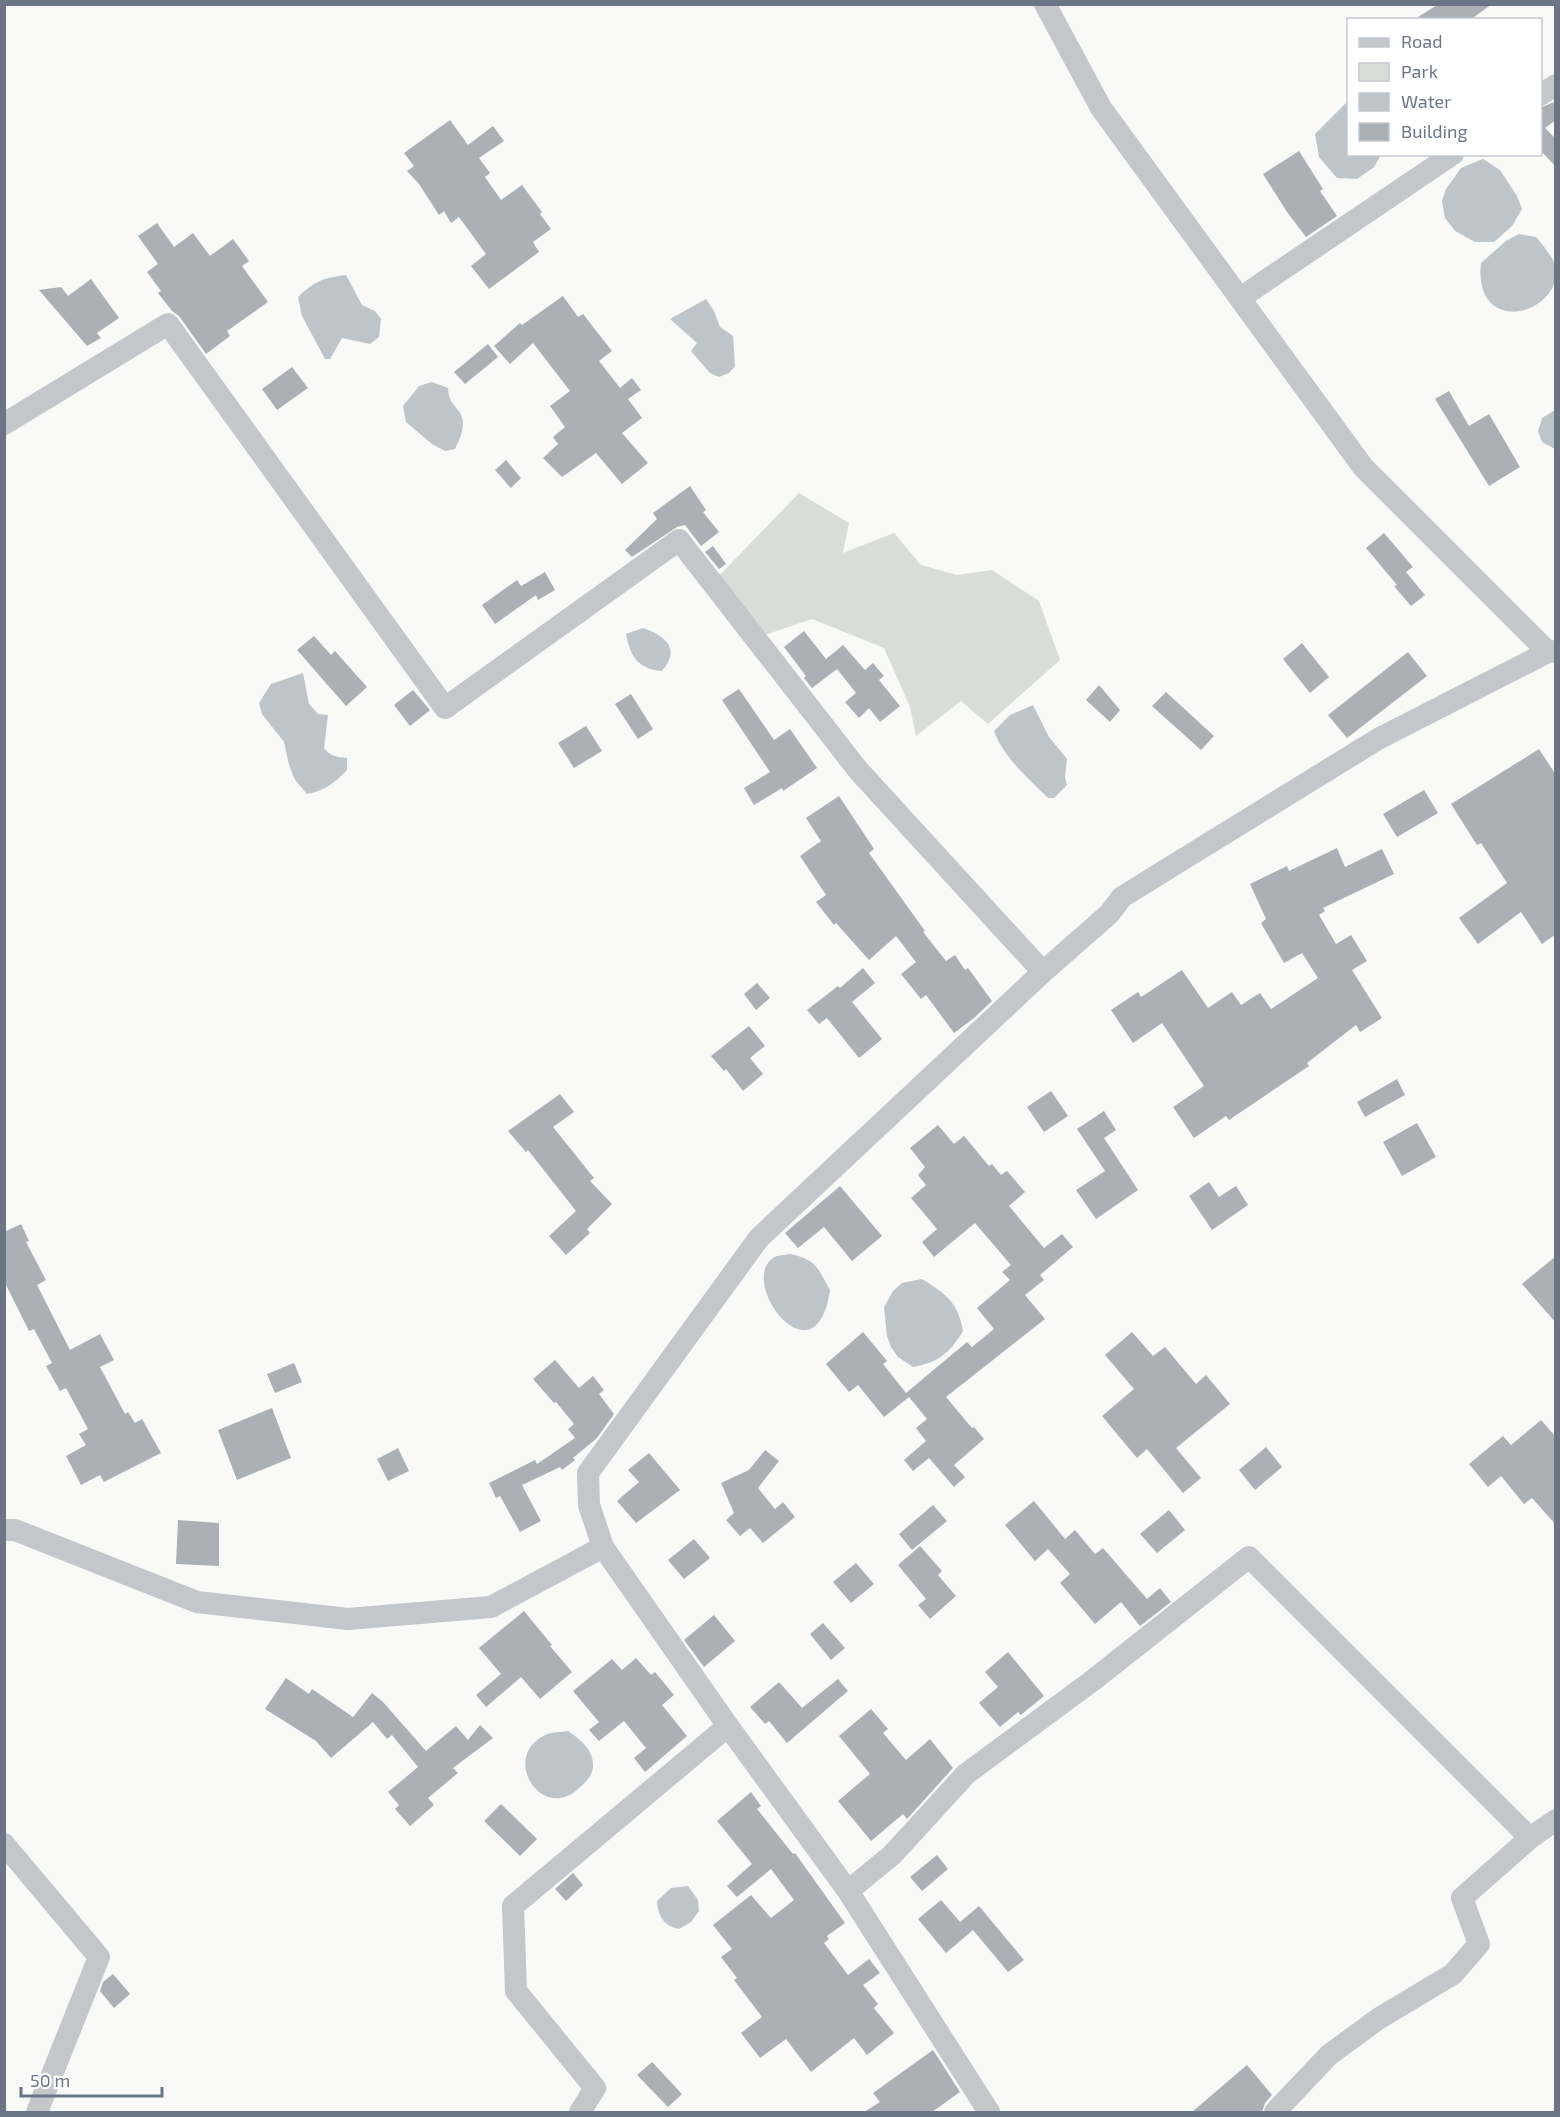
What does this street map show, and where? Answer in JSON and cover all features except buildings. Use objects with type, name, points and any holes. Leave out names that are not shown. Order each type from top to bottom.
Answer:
[{"type":"street","points":[[989,2112],[848,1891],[728,1726],[603,1547],[589,1505],[588,1473],[759,1238],[1108,914],[1122,897],[1378,739],[1552,651],[1363,467],[1101,108],[1045,4]]},
{"type":"street","points":[[1542,94],[1556,85]]},
{"type":"street","points":[[1240,298],[1450,156]]},
{"type":"street","points":[[4,424],[168,324],[445,708],[679,540],[858,770],[1043,972]]},
{"type":"street","points":[[4,1530],[15,1530],[197,1602],[348,1619],[491,1607],[603,1547]]},
{"type":"street","points":[[848,1891],[892,1855],[966,1774],[1092,1681],[1249,1557],[1530,1838]]},
{"type":"street","points":[[580,2112],[595,2088],[516,1991],[513,1906],[728,1726]]},
{"type":"street","points":[[1275,2112],[1329,2055],[1378,2019],[1453,1974],[1479,1944],[1462,1898],[1530,1838],[1556,1820]]},
{"type":"street","points":[[4,1844],[99,1957],[37,2112]]},
{"type":"green space","points":[[799,493],[849,523],[843,553],[894,533],[921,565],[957,575],[992,570],[1039,601],[1060,660],[988,724],[961,701],[916,736],[910,707],[884,648],[812,619],[759,637],[717,578]]},
{"type":"water","points":[[1347,102],[1347,156],[1380,156],[1374,167],[1357,179],[1337,178],[1319,157],[1315,134]]},
{"type":"water","points":[[1483,159],[1500,170],[1517,196],[1522,209],[1512,226],[1494,242],[1475,242],[1455,231],[1445,218],[1442,201],[1446,189],[1461,168]]},
{"type":"water","points":[[1519,234],[1536,237],[1548,252],[1556,269],[1554,285],[1545,298],[1532,307],[1517,311],[1502,310],[1490,302],[1482,287],[1481,263],[1506,241]]},
{"type":"water","points":[[346,275],[362,305],[375,311],[381,319],[379,337],[370,344],[342,338],[330,359],[325,359],[302,316],[298,297],[319,281]]},
{"type":"water","points":[[706,299],[720,327],[733,336],[735,366],[729,373],[719,377],[710,373],[691,351],[697,343],[670,319]]},
{"type":"water","points":[[432,382],[448,388],[450,400],[462,417],[462,431],[455,449],[445,451],[432,444],[406,422],[403,406],[419,386]]},
{"type":"water","points":[[1555,410],[1555,449],[1542,442],[1538,431],[1542,418]]},
{"type":"water","points":[[643,628],[658,635],[668,644],[670,656],[662,671],[653,670],[641,664],[636,660],[630,648],[626,634]]},
{"type":"water","points":[[303,673],[309,704],[318,714],[328,715],[324,748],[334,756],[347,758],[347,770],[338,779],[324,789],[307,794],[295,780],[284,742],[262,714],[259,703],[271,684]]},
{"type":"water","points":[[1033,705],[1049,737],[1067,759],[1065,777],[1067,785],[1054,798],[1048,798],[1017,767],[998,741],[994,731],[1010,715]]},
{"type":"water","points":[[790,1254],[811,1262],[830,1290],[822,1317],[810,1329],[796,1329],[783,1319],[772,1304],[765,1287],[765,1270],[773,1258]]},
{"type":"water","points":[[922,1279],[950,1300],[958,1313],[963,1331],[953,1346],[942,1356],[913,1367],[898,1357],[891,1347],[887,1336],[884,1307],[893,1291],[902,1283]]},
{"type":"water","points":[[568,1731],[589,1751],[593,1761],[592,1771],[577,1790],[563,1797],[550,1798],[539,1792],[531,1782],[526,1770],[526,1757],[532,1745],[545,1735]]},
{"type":"water","points":[[688,1886],[698,1900],[699,1911],[691,1922],[679,1929],[663,1920],[657,1901],[671,1888]]}]
